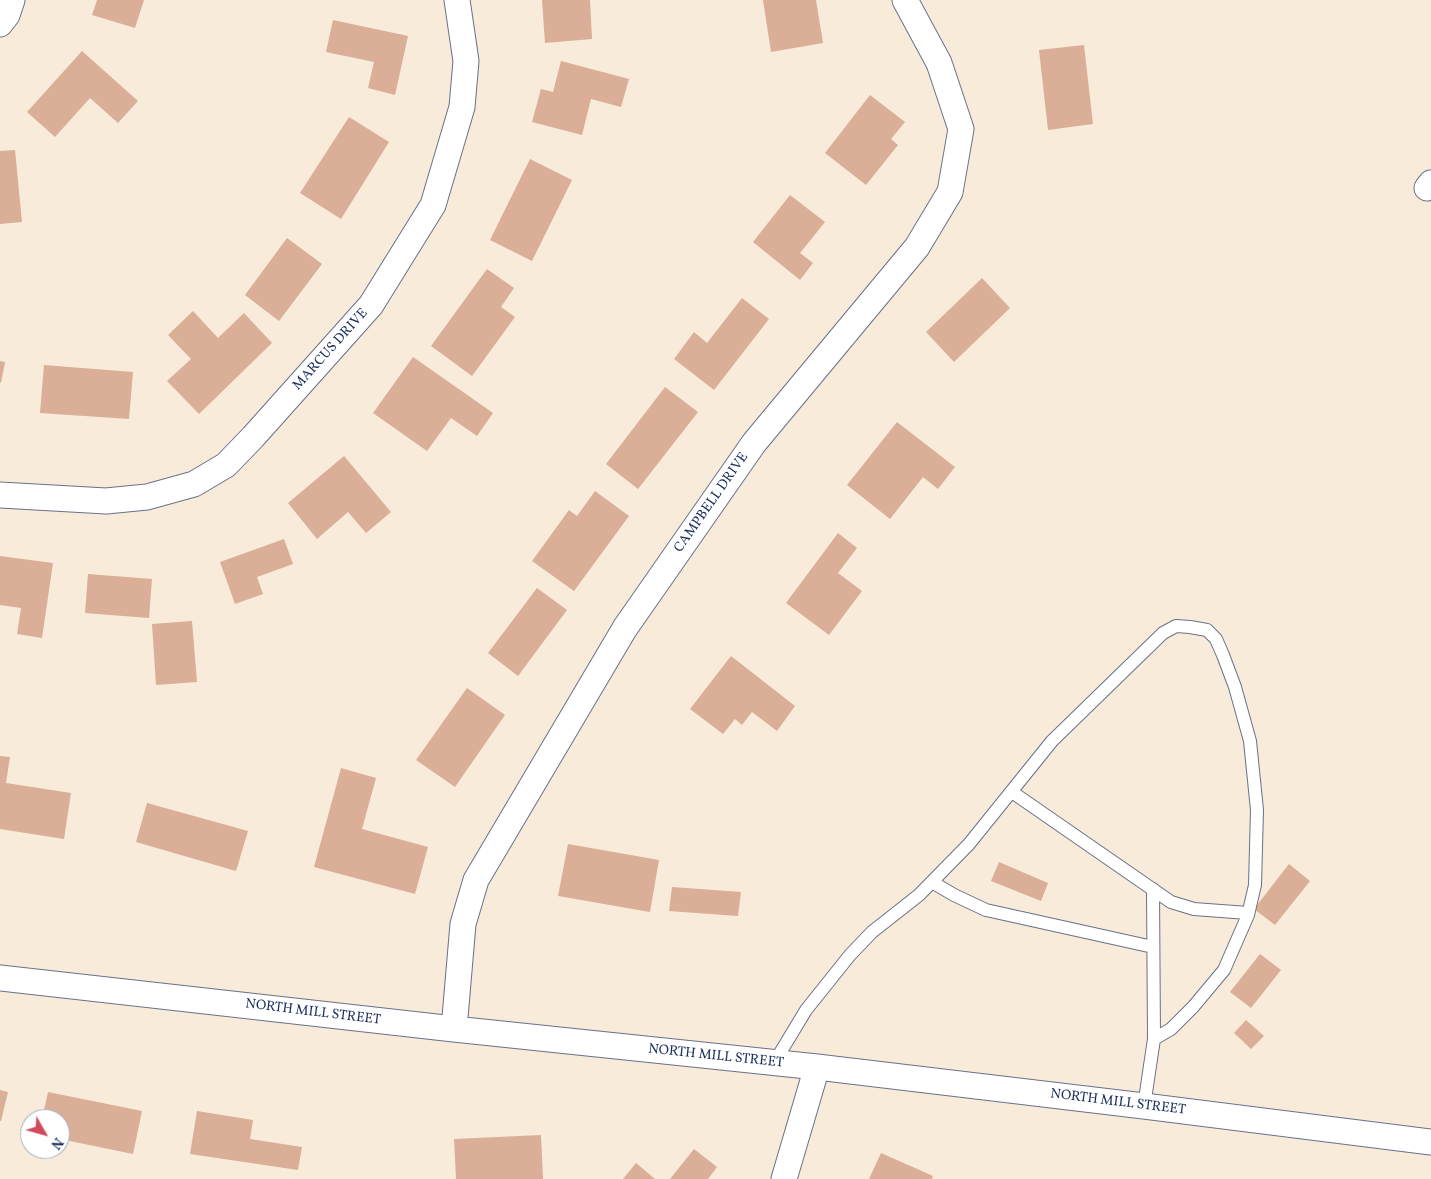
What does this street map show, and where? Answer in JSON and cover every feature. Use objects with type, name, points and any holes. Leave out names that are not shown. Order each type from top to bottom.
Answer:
[{"type":"street","points":[[0,24],[7,16],[12,0]]},
{"type":"street","name":"MARCUS DRIVE","points":[[0,496],[106,501],[147,497],[194,484],[226,464],[253,436],[372,305],[433,205],[462,107],[466,61],[457,0]]},
{"type":"street","name":"CAMPBELL DRIVE","points":[[454,1029],[463,924],[476,880],[620,637],[754,442],[917,247],[950,192],[961,129],[939,62],[905,0]]},
{"type":"street","name":"NORTH MILL STREET","points":[[0,978],[454,1029],[817,1067],[1431,1142]]},
{"type":"street","points":[[784,1179],[817,1067]]},
{"type":"lane","points":[[774,1063],[806,1010],[850,955],[872,932],[919,895],[969,844],[1052,741],[1163,633],[1176,626],[1207,630],[1216,639],[1235,687],[1250,741],[1257,810],[1255,885],[1248,914],[1235,948],[1219,976],[1182,1018],[1154,1039]]},
{"type":"lane","points":[[1012,792],[1171,902],[1194,909],[1248,914]]},
{"type":"lane","points":[[932,882],[986,910],[1153,948]]},
{"type":"lane","points":[[1144,1106],[1154,1039],[1153,889]]},
{"type":"building","points":[[97,0],[144,0],[135,28],[92,15]]},
{"type":"building","points":[[542,0],[590,0],[592,39],[545,43]]},
{"type":"building","points":[[763,0],[816,0],[823,43],[771,52]]},
{"type":"building","points":[[333,20],[408,36],[395,95],[368,88],[374,62],[326,52]]},
{"type":"building","points":[[1084,45],[1093,124],[1048,130],[1039,50]]},
{"type":"building","points":[[82,51],[138,101],[118,123],[90,98],[55,137],[27,112]]},
{"type":"building","points":[[561,61],[629,79],[621,107],[591,99],[582,135],[532,122],[541,89],[553,92]]},
{"type":"building","points":[[870,95],[905,122],[891,139],[898,145],[866,185],[825,153]]},
{"type":"building","points":[[349,117],[389,142],[341,219],[300,193]]},
{"type":"building","points":[[15,150],[22,222],[0,224],[0,151]]},
{"type":"building","points":[[530,159],[572,180],[532,261],[490,240]]},
{"type":"building","points":[[790,195],[825,222],[800,253],[813,263],[800,280],[753,242]]},
{"type":"building","points":[[287,238],[322,264],[279,321],[245,295]]},
{"type":"building","points":[[487,269],[514,288],[501,307],[515,317],[472,376],[431,346]]},
{"type":"building","points":[[982,278],[1010,308],[954,362],[926,332]]},
{"type":"building","points":[[742,298],[769,319],[714,390],[674,359],[694,332],[707,343]]},
{"type":"building","points":[[193,311],[218,338],[244,313],[272,343],[199,414],[167,381],[191,359],[168,335]]},
{"type":"building","points":[[413,357],[493,413],[477,436],[451,418],[427,451],[373,413]]},
{"type":"building","points":[[0,361],[5,362],[1,383],[0,382]]},
{"type":"building","points":[[44,365],[133,372],[129,419],[40,413]]},
{"type":"building","points":[[665,387],[698,412],[638,489],[606,464]]},
{"type":"building","points":[[897,422],[955,467],[938,489],[923,477],[890,519],[847,485]]},
{"type":"building","points":[[344,456],[391,512],[366,533],[348,512],[317,539],[288,503]]},
{"type":"building","points":[[595,491],[629,516],[574,591],[532,561],[569,510],[577,516]]},
{"type":"building","points":[[838,533],[857,548],[838,573],[862,591],[829,635],[786,603]]},
{"type":"building","points":[[284,539],[293,564],[257,577],[263,594],[235,604],[220,562]]},
{"type":"building","points":[[0,556],[53,563],[42,638],[17,634],[21,608],[0,605]]},
{"type":"building","points":[[88,574],[152,579],[149,618],[85,613]]},
{"type":"building","points":[[537,588],[567,610],[518,676],[488,653]]},
{"type":"building","points":[[192,621],[197,682],[156,685],[152,624]]},
{"type":"building","points":[[731,656],[795,706],[777,731],[752,712],[742,725],[735,719],[723,734],[690,709]]},
{"type":"building","points":[[467,688],[505,715],[455,787],[416,760]]},
{"type":"building","points":[[0,756],[10,757],[6,783],[71,793],[64,839],[0,829]]},
{"type":"building","points":[[341,768],[376,778],[362,829],[428,847],[415,894],[314,867]]},
{"type":"building","points":[[147,803],[248,831],[236,871],[136,842]]},
{"type":"building","points":[[568,844],[659,860],[650,912],[558,896]]},
{"type":"building","points":[[999,862],[1048,883],[1041,901],[991,881]]},
{"type":"building","points":[[1289,864],[1310,881],[1275,925],[1254,909]]},
{"type":"building","points":[[672,887],[741,892],[738,916],[669,911]]},
{"type":"building","points":[[1260,954],[1281,970],[1251,1008],[1230,992]]},
{"type":"building","points":[[1246,1020],[1264,1036],[1251,1049],[1234,1033]]},
{"type":"building","points":[[0,1090],[8,1092],[1,1121],[0,1121]]},
{"type":"building","points":[[48,1092],[142,1111],[133,1154],[70,1141],[70,1109],[44,1109]]},
{"type":"building","points":[[197,1111],[253,1120],[250,1139],[302,1147],[298,1170],[190,1154]]},
{"type":"building","points":[[541,1135],[543,1179],[456,1179],[454,1139]]},
{"type":"building","points":[[694,1149],[717,1167],[708,1179],[670,1179]]},
{"type":"building","points":[[881,1153],[933,1176],[932,1179],[869,1179]]},
{"type":"building","points":[[636,1163],[655,1179],[623,1179]]}]
